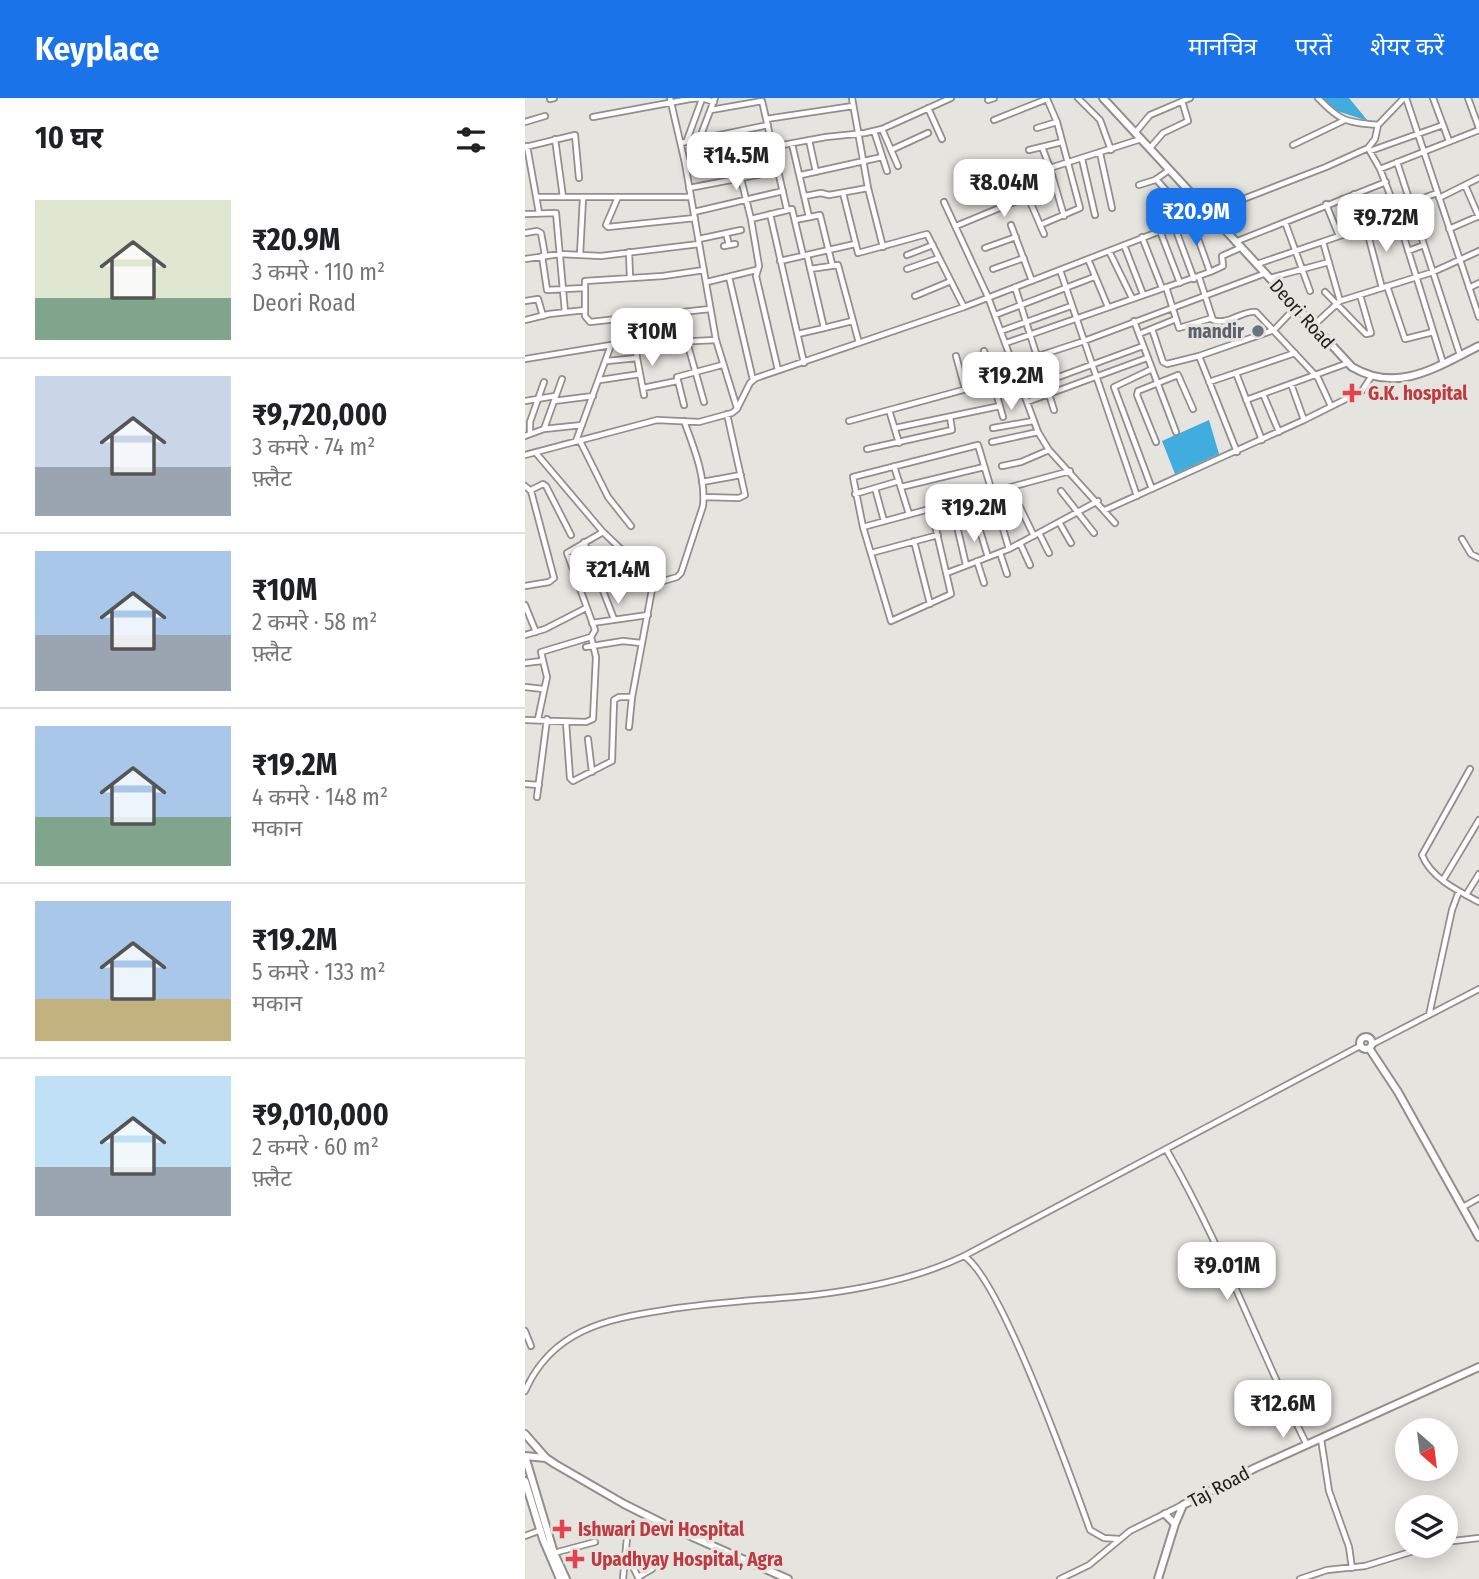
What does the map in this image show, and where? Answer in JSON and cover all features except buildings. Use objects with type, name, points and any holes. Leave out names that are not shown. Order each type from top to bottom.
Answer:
[{"type":"street","points":[[684,142],[702,98]]},
{"type":"street","points":[[852,98],[868,188],[883,247]]},
{"type":"street","points":[[688,162],[874,131],[951,98]]},
{"type":"street","points":[[993,120],[1047,98],[1057,122],[1080,208],[1040,225]]},
{"type":"street","points":[[1078,98],[1100,120],[1111,150]]},
{"type":"street","name":"Deori Road","points":[[1103,98],[1348,363],[1371,377],[1394,380],[1416,376],[1479,346]]},
{"type":"street","points":[[1135,132],[1150,115],[1190,98]]},
{"type":"street","points":[[1318,98],[1336,117],[1378,125]]},
{"type":"street","points":[[1369,150],[1378,125],[1405,98],[1479,317]]},
{"type":"street","points":[[1433,98],[1449,141]]},
{"type":"street","points":[[1380,169],[1479,129],[1468,98]]},
{"type":"street","points":[[671,100],[688,162],[689,188],[716,340],[737,409]]},
{"type":"street","points":[[593,117],[671,100],[715,100],[688,162]]},
{"type":"street","points":[[711,110],[751,100],[763,100],[787,209]]},
{"type":"street","points":[[1150,148],[1163,133],[1188,121],[1182,101]]},
{"type":"street","points":[[684,142],[767,122],[853,106]]},
{"type":"street","points":[[928,108],[942,139]]},
{"type":"street","points":[[525,122],[545,116]]},
{"type":"street","points":[[1293,145],[1345,120]]},
{"type":"street","points":[[1037,128],[1057,122]]},
{"type":"street","points":[[525,454],[657,420],[699,422],[727,414],[737,409],[753,380],[964,307],[1369,150],[1443,125]]},
{"type":"street","points":[[882,129],[898,166]]},
{"type":"street","points":[[874,131],[887,171]]},
{"type":"street","points":[[891,150],[928,133]]},
{"type":"street","points":[[540,213],[526,146],[576,136],[579,178]]},
{"type":"street","points":[[555,139],[563,197]]},
{"type":"street","points":[[1050,168],[1141,139]]},
{"type":"street","points":[[809,140],[816,172]]},
{"type":"street","points":[[1029,150],[1062,142]]},
{"type":"street","points":[[792,144],[809,217]]},
{"type":"street","points":[[1042,147],[1064,216]]},
{"type":"street","points":[[1369,150],[1386,182],[1443,363]]},
{"type":"street","points":[[1100,153],[1112,208]]},
{"type":"street","points":[[735,155],[751,219],[759,266],[756,270],[778,370]]},
{"type":"street","points":[[801,175],[883,157]]},
{"type":"street","points":[[1082,159],[1095,215]]},
{"type":"street","points":[[1397,162],[1460,355]]},
{"type":"street","points":[[1139,185],[1156,179],[1169,170]]},
{"type":"street","points":[[689,188],[778,171]]},
{"type":"street","points":[[1394,206],[1438,195],[1479,178]]},
{"type":"street","points":[[1156,179],[1191,219],[1210,272]]},
{"type":"street","points":[[1006,343],[1196,278],[1223,266],[1222,256],[1237,245],[1327,204],[1386,182]]},
{"type":"street","points":[[1449,229],[1479,216],[1465,185]]},
{"type":"street","points":[[805,196],[868,188]]},
{"type":"street","points":[[618,197],[606,225],[608,227],[694,215],[783,191]]},
{"type":"street","points":[[843,193],[857,252],[860,254],[926,234],[964,307]]},
{"type":"street","points":[[1354,194],[1384,287],[1405,339],[1433,332]]},
{"type":"street","points":[[537,197],[691,197]]},
{"type":"street","points":[[956,226],[1026,197],[1044,234]]},
{"type":"street","points":[[580,255],[583,198]]},
{"type":"street","points":[[1341,199],[1354,231]]},
{"type":"street","points":[[944,202],[995,314],[1038,432],[1049,450],[1098,501],[1115,523]]},
{"type":"street","points":[[1327,204],[1339,236]]},
{"type":"street","points":[[751,219],[793,209],[824,328]]},
{"type":"street","points":[[525,214],[556,213],[565,312]]},
{"type":"street","points":[[770,214],[804,363]]},
{"type":"street","points":[[795,220],[821,216],[832,264]]},
{"type":"street","points":[[1285,222],[1310,291]]},
{"type":"street","points":[[1011,225],[1032,281]]},
{"type":"street","points":[[1174,225],[1215,322],[1255,310],[1315,375],[1331,406]]},
{"type":"street","points":[[1257,264],[1366,226]]},
{"type":"street","points":[[525,259],[560,254],[601,256],[699,241],[741,230]]},
{"type":"street","points":[[1160,231],[1180,282]]},
{"type":"street","points":[[525,233],[540,232],[546,289],[584,288]]},
{"type":"street","points":[[726,233],[729,245]]},
{"type":"street","points":[[985,248],[1016,237]]},
{"type":"street","points":[[1142,237],[1181,329],[1212,318]]},
{"type":"street","points":[[1323,242],[1338,303]]},
{"type":"street","points":[[780,261],[855,244]]},
{"type":"street","points":[[1408,251],[1424,244]]},
{"type":"street","points":[[907,256],[933,245]]},
{"type":"street","points":[[1124,245],[1143,294]]},
{"type":"street","points":[[1109,251],[1132,298]]},
{"type":"street","points":[[1313,326],[1338,303],[1433,272],[1479,251]]},
{"type":"street","points":[[629,252],[630,278]]},
{"type":"street","points":[[907,269],[939,258]]},
{"type":"street","points":[[993,269],[1024,258]]},
{"type":"street","points":[[1088,260],[1108,307]]},
{"type":"street","points":[[1014,363],[1084,341],[1205,296],[1268,276],[1329,262]]},
{"type":"street","points":[[810,269],[838,264],[859,343]]},
{"type":"street","points":[[704,270],[663,276],[587,281],[583,284],[586,320],[590,322],[710,309]]},
{"type":"street","points":[[706,282],[756,270]]},
{"type":"street","points":[[1060,270],[1137,496]]},
{"type":"street","points":[[729,277],[753,380]]},
{"type":"street","points":[[995,314],[1094,277]]},
{"type":"street","points":[[915,296],[951,281]]},
{"type":"street","points":[[1469,288],[1479,283]]},
{"type":"street","points":[[1015,287],[1053,410]]},
{"type":"street","points":[[1325,292],[1366,334],[1371,333],[1360,295]]},
{"type":"street","points":[[525,300],[538,299],[543,316]]},
{"type":"street","points":[[1001,331],[1071,306]]},
{"type":"street","points":[[1152,329],[1165,363],[1199,356],[1274,330],[1295,308]]},
{"type":"street","points":[[525,320],[585,310]]},
{"type":"street","points":[[633,317],[644,395]]},
{"type":"street","points":[[1139,334],[1176,319]]},
{"type":"street","points":[[798,334],[852,321]]},
{"type":"street","points":[[1134,321],[1176,432]]},
{"type":"street","points":[[525,359],[611,345],[716,340]]},
{"type":"street","points":[[687,342],[704,402]]},
{"type":"street","points":[[611,345],[578,442],[611,503],[631,526]]},
{"type":"street","points":[[1023,390],[1143,346]]},
{"type":"street","points":[[984,351],[995,381],[1003,417]]},
{"type":"street","points":[[1209,382],[1295,354]]},
{"type":"street","points":[[956,356],[965,389]]},
{"type":"street","points":[[1199,356],[1237,452]]},
{"type":"street","points":[[606,361],[637,358]]},
{"type":"street","points":[[1027,402],[1147,358]]},
{"type":"street","points":[[1246,400],[1348,363]]},
{"type":"street","points":[[684,405],[677,377],[722,365]]},
{"type":"street","points":[[1152,369],[1114,387],[1152,489]]},
{"type":"street","points":[[1235,373],[1262,440]]},
{"type":"street","points":[[600,380],[640,374]]},
{"type":"street","points":[[849,421],[1018,375]]},
{"type":"street","points":[[1156,442],[1137,393],[1179,376],[1193,409]]},
{"type":"street","points":[[1105,510],[1237,452],[1362,391],[1371,377]]},
{"type":"street","points":[[544,429],[562,379]]},
{"type":"street","points":[[643,388],[677,381]]},
{"type":"street","points":[[544,382],[528,434],[544,429],[583,425]]},
{"type":"street","points":[[1291,384],[1304,420]]},
{"type":"street","points":[[1263,394],[1279,432]]},
{"type":"street","points":[[525,401],[594,396]]},
{"type":"street","points":[[895,428],[1000,405]]},
{"type":"street","points":[[890,410],[899,443]]},
{"type":"street","points":[[704,497],[742,498],[745,494],[727,414]]},
{"type":"street","points":[[867,449],[952,430],[954,428],[950,417]]},
{"type":"street","points":[[653,584],[677,578],[681,573],[704,497],[698,460],[684,421]]},
{"type":"street","points":[[993,428],[1033,422]]},
{"type":"street","points":[[992,442],[1038,432]]},
{"type":"street","points":[[931,508],[951,594],[890,620],[863,527],[853,477],[978,444],[1009,549]]},
{"type":"street","points":[[1002,466],[1021,462],[1049,450]]},
{"type":"street","points":[[536,453],[603,532],[648,575],[653,584],[629,727]]},
{"type":"street","points":[[894,466],[908,514]]},
{"type":"street","points":[[855,494],[984,467]]},
{"type":"street","points":[[863,527],[1070,471]]},
{"type":"street","points":[[702,482],[741,475]]},
{"type":"street","points":[[525,586],[548,582],[554,578],[528,488],[543,484],[547,486],[572,535]]},
{"type":"street","points":[[875,488],[884,521]]},
{"type":"street","points":[[1061,491],[1094,533]]},
{"type":"street","points":[[947,572],[1009,549],[1098,501]]},
{"type":"street","points":[[1018,503],[1049,553]]},
{"type":"street","points":[[966,565],[956,528],[1007,512]]},
{"type":"street","points":[[977,521],[988,557]]},
{"type":"street","points":[[1059,522],[1071,543]]},
{"type":"street","points":[[538,719],[547,677],[540,655],[543,651],[591,637],[595,631],[567,553],[603,532]]},
{"type":"street","points":[[871,553],[938,535]]},
{"type":"street","points":[[1462,539],[1471,554],[1479,558]]},
{"type":"street","points":[[914,541],[930,604]]},
{"type":"street","points":[[584,542],[614,619]]},
{"type":"street","points":[[1020,543],[1030,565]]},
{"type":"street","points":[[1000,552],[1007,574]]},
{"type":"street","points":[[977,561],[983,583]]},
{"type":"street","points":[[525,605],[536,632]]},
{"type":"street","points":[[525,635],[586,608]]},
{"type":"street","points":[[592,623],[648,615]]},
{"type":"street","points":[[525,720],[589,722],[593,719],[596,669],[591,637]]},
{"type":"street","points":[[586,647],[623,641],[641,643]]},
{"type":"street","points":[[525,663],[542,661]]},
{"type":"street","points":[[525,687],[543,689]]},
{"type":"street","points":[[566,722],[570,778],[575,781],[613,760],[614,698],[632,697]]},
{"type":"street","points":[[537,797],[547,719]]},
{"type":"street","points":[[588,739],[591,772]]},
{"type":"street","points":[[1470,769],[1422,852],[1424,860],[1443,880],[1479,902]]},
{"type":"street","points":[[525,784],[539,785]]},
{"type":"street","points":[[1443,880],[1479,820]]},
{"type":"street","points":[[1466,895],[1479,874]]},
{"type":"street","points":[[1429,1015],[1452,910],[1459,891]]},
{"type":"street","points":[[1360,1046],[1363,1049],[1370,1047],[1479,989]]},
{"type":"street","points":[[1360,1046],[1361,1040],[1366,1037],[1371,1040],[1370,1047],[1479,1237]]},
{"type":"street","points":[[525,1391],[541,1364],[553,1351],[592,1326],[621,1316],[713,1303],[838,1291],[937,1268],[1360,1046]]},
{"type":"street","points":[[1166,1149],[1206,1221],[1268,1366],[1307,1445]]},
{"type":"street","points":[[1463,1208],[1479,1198]]},
{"type":"street","points":[[964,1256],[974,1264],[1005,1320],[1066,1464],[1090,1530],[1094,1535],[1119,1539]]},
{"type":"street","points":[[525,1331],[531,1346]]},
{"type":"street","name":"Taj Road","points":[[1158,1579],[1183,1505],[1255,1468],[1479,1367]]},
{"type":"street","points":[[525,1434],[546,1458],[624,1504],[788,1579]]},
{"type":"street","points":[[1321,1439],[1329,1491],[1349,1547],[1352,1568]]},
{"type":"street","points":[[546,1458],[525,1456],[554,1553],[566,1579]]},
{"type":"street","points":[[525,1481],[560,1579]]},
{"type":"street","points":[[1060,1579],[1095,1561],[1119,1539],[1183,1505]]},
{"type":"street","points":[[1165,1514],[1175,1524]]},
{"type":"street","points":[[525,1536],[541,1530]]},
{"type":"street","points":[[623,1579],[627,1538]]},
{"type":"street","points":[[1458,1540],[1479,1538]]},
{"type":"street","points":[[554,1553],[595,1542]]},
{"type":"street","points":[[626,1553],[638,1578],[652,1569]]},
{"type":"street","points":[[1300,1579],[1332,1569],[1352,1568],[1395,1556]]},
{"type":"street","points":[[1332,1569],[1335,1579]]},
{"type":"water","points":[[1323,98],[1349,98],[1368,121],[1334,110]]},
{"type":"water","points":[[1209,420],[1219,454],[1175,474],[1162,441]]},
{"type":"place","name":"mandir","points":[[1258,331]]},
{"type":"place","name":"G.K. hospital","points":[[1352,393]]},
{"type":"place","name":"Ishwari Devi Hospital","points":[[562,1529]]},
{"type":"place","name":"Upadhyay Hospital, Agra","points":[[575,1559]]}]
